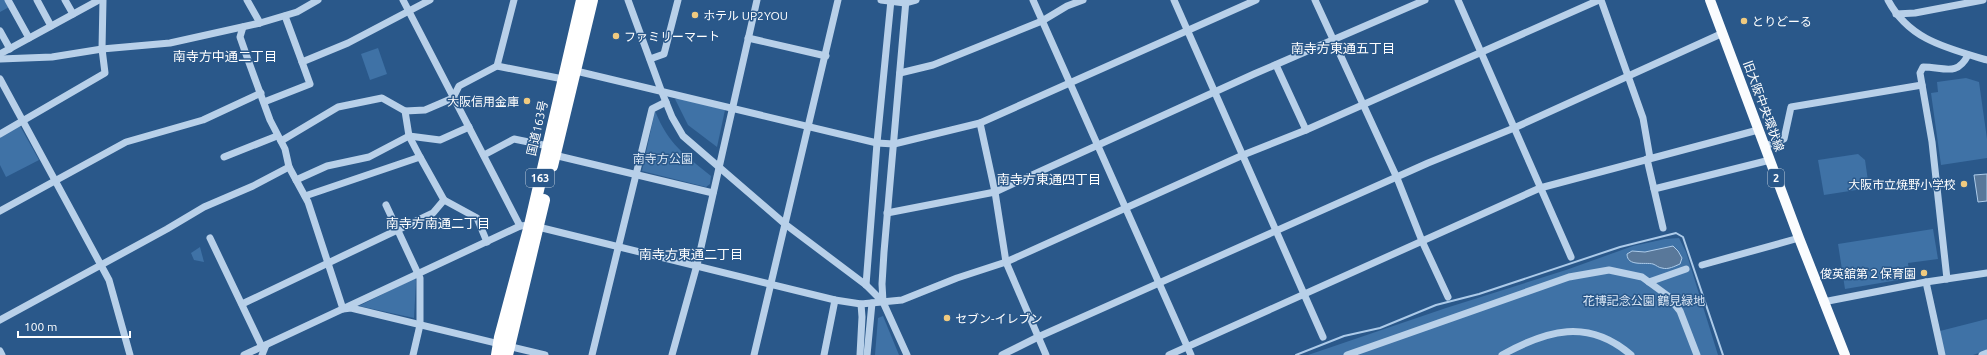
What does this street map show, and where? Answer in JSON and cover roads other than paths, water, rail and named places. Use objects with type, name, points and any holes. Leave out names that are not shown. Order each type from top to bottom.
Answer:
[{"type":"highway","name":"国道163号","points":[[551,150],[563,79],[582,0]]},
{"type":"highway","name":"国道163号","points":[[503,350],[529,226],[576,71],[592,0]]},
{"type":"main road","name":"旧大阪中央環状線","points":[[1710,0],[1823,302],[1845,355]]},
{"type":"street","points":[[8,0],[29,38]]},
{"type":"street","points":[[37,0],[52,26]]},
{"type":"street","points":[[65,0],[73,14]]},
{"type":"street","points":[[0,134],[105,73],[102,49],[103,0]]},
{"type":"street","points":[[247,0],[260,23]]},
{"type":"street","points":[[0,59],[52,57],[102,49],[170,43],[285,16],[297,12],[318,0]]},
{"type":"street","points":[[403,0],[484,155],[529,226]]},
{"type":"street","points":[[302,62],[348,43],[430,0]]},
{"type":"street","points":[[497,66],[514,0]]},
{"type":"street","points":[[628,0],[661,90],[684,136],[719,169],[785,224],[866,285],[883,302],[907,355]]},
{"type":"street","points":[[650,59],[664,54],[678,0]]},
{"type":"street","points":[[672,355],[697,265],[757,0]]},
{"type":"street","points":[[754,355],[826,56],[838,0]]},
{"type":"street","points":[[881,0],[905,2],[916,0]]},
{"type":"street","points":[[1033,0],[1098,144],[1158,284],[1191,355]]},
{"type":"street","points":[[900,73],[933,66],[1042,21],[1067,6],[1083,0]]},
{"type":"street","points":[[1174,0],[1323,337]]},
{"type":"street","points":[[224,157],[279,138],[338,106],[382,98],[405,111],[425,110],[453,98],[459,86],[497,66],[563,79],[576,71],[661,90],[877,143],[894,144],[980,123],[1256,0]]},
{"type":"street","points":[[1315,0],[1397,178],[1422,241],[1448,297]]},
{"type":"street","points":[[887,213],[995,192],[1214,92],[1426,0]]},
{"type":"street","points":[[1458,0],[1571,257]]},
{"type":"street","points":[[244,355],[487,242],[529,226],[697,265],[835,300],[861,304],[902,300],[956,278],[1006,262],[1243,155],[1306,130],[1600,0],[1630,76],[1643,118],[1648,158],[1663,228]]},
{"type":"street","points":[[1888,0],[1896,14],[1907,26],[1920,36],[1968,55],[1987,60]]},
{"type":"street","points":[[1896,14],[1915,13],[1983,0]]},
{"type":"street","points":[[0,54],[94,1]]},
{"type":"street","points":[[866,285],[877,143],[891,1]]},
{"type":"street","points":[[883,302],[882,284],[887,213],[905,2]]},
{"type":"street","points":[[264,102],[310,84],[285,16]]},
{"type":"street","points":[[243,27],[240,36],[264,102],[285,149],[289,168],[306,196],[343,308]]},
{"type":"street","points":[[0,31],[10,49]]},
{"type":"street","points":[[1002,355],[1277,231],[1514,128],[1723,33]]},
{"type":"street","points":[[748,38],[826,56]]},
{"type":"street","points":[[1947,279],[1932,142],[1920,72],[1924,67],[1953,70],[1963,65],[1968,55]]},
{"type":"street","points":[[1276,66],[1306,130]]},
{"type":"street","points":[[0,79],[102,265],[112,287],[130,355]]},
{"type":"street","points":[[1765,146],[1784,139],[1791,107],[1922,85]]},
{"type":"street","points":[[0,211],[126,142],[203,120],[261,93]]},
{"type":"street","points":[[592,355],[652,109],[666,102]]},
{"type":"street","points":[[405,111],[409,136],[444,200],[478,218],[487,242]]},
{"type":"street","points":[[980,123],[995,192],[1006,262],[1046,355]]},
{"type":"street","points":[[296,180],[327,166],[369,157],[409,136],[440,140],[469,127]]},
{"type":"street","points":[[1169,355],[1540,188],[1648,158],[1758,130]]},
{"type":"street","points":[[484,155],[514,139],[713,193]]},
{"type":"street","points":[[306,196],[420,157]]},
{"type":"street","points":[[1654,189],[1770,160]]},
{"type":"street","points":[[0,320],[102,265],[204,207],[253,186],[289,168]]},
{"type":"street","points":[[242,304],[329,264],[433,213],[444,200]]},
{"type":"street","points":[[386,205],[420,278],[420,325],[413,355]]},
{"type":"street","points":[[210,238],[264,346],[262,355]]},
{"type":"street","points":[[1702,265],[1799,238]]},
{"type":"street","points":[[1650,282],[1686,269]]},
{"type":"street","points":[[1347,355],[1569,277],[1609,270],[1642,277],[1668,296],[1680,311],[1697,355]]},
{"type":"street","points":[[1823,302],[1926,282],[1987,273]]},
{"type":"street","points":[[1926,282],[1942,355]]},
{"type":"street","points":[[824,355],[835,300]]},
{"type":"street","points":[[868,355],[872,303]]},
{"type":"street","points":[[860,355],[862,317],[861,304]]},
{"type":"street","points":[[343,308],[351,308],[420,325],[503,350],[545,355]]},
{"type":"street","points":[[1502,355],[1525,343],[1565,330],[1599,336],[1623,348],[1631,355]]},
{"type":"street","points":[[0,351],[2,355]]},
{"type":"street","points":[[1982,355],[1987,353]]},
{"type":"waterway","points":[[1296,355],[1344,336],[1380,328],[1436,305],[1479,294],[1620,247],[1676,233],[1683,237],[1723,355]]},
{"type":"place","name":"ホテル UP2YOU","points":[[695,15]]},
{"type":"place","name":"とりどーる","points":[[1744,21]]},
{"type":"place","name":"ファミリーマート","points":[[616,36]]},
{"type":"place","name":"大阪信用金庫","points":[[527,101]]},
{"type":"place","name":"大阪市立焼野小学校","points":[[1964,184]]},
{"type":"place","name":"俊英舘第２保育園","points":[[1924,273]]},
{"type":"place","name":"セブン-イレブン","points":[[947,318]]},
{"type":"district","name":"南寺方東通五丁目","points":[[1343,48]]},
{"type":"district","name":"南寺方中通二丁目","points":[[225,56]]},
{"type":"district","name":"南寺方東通四丁目","points":[[1049,179]]},
{"type":"district","name":"南寺方南通二丁目","points":[[438,223]]},
{"type":"district","name":"南寺方東通二丁目","points":[[691,254]]},
{"type":"park label","name":"南寺方公園","points":[[663,158]]},
{"type":"park label","name":"花博記念公園 鶴見緑地","points":[[1644,300]]}]
